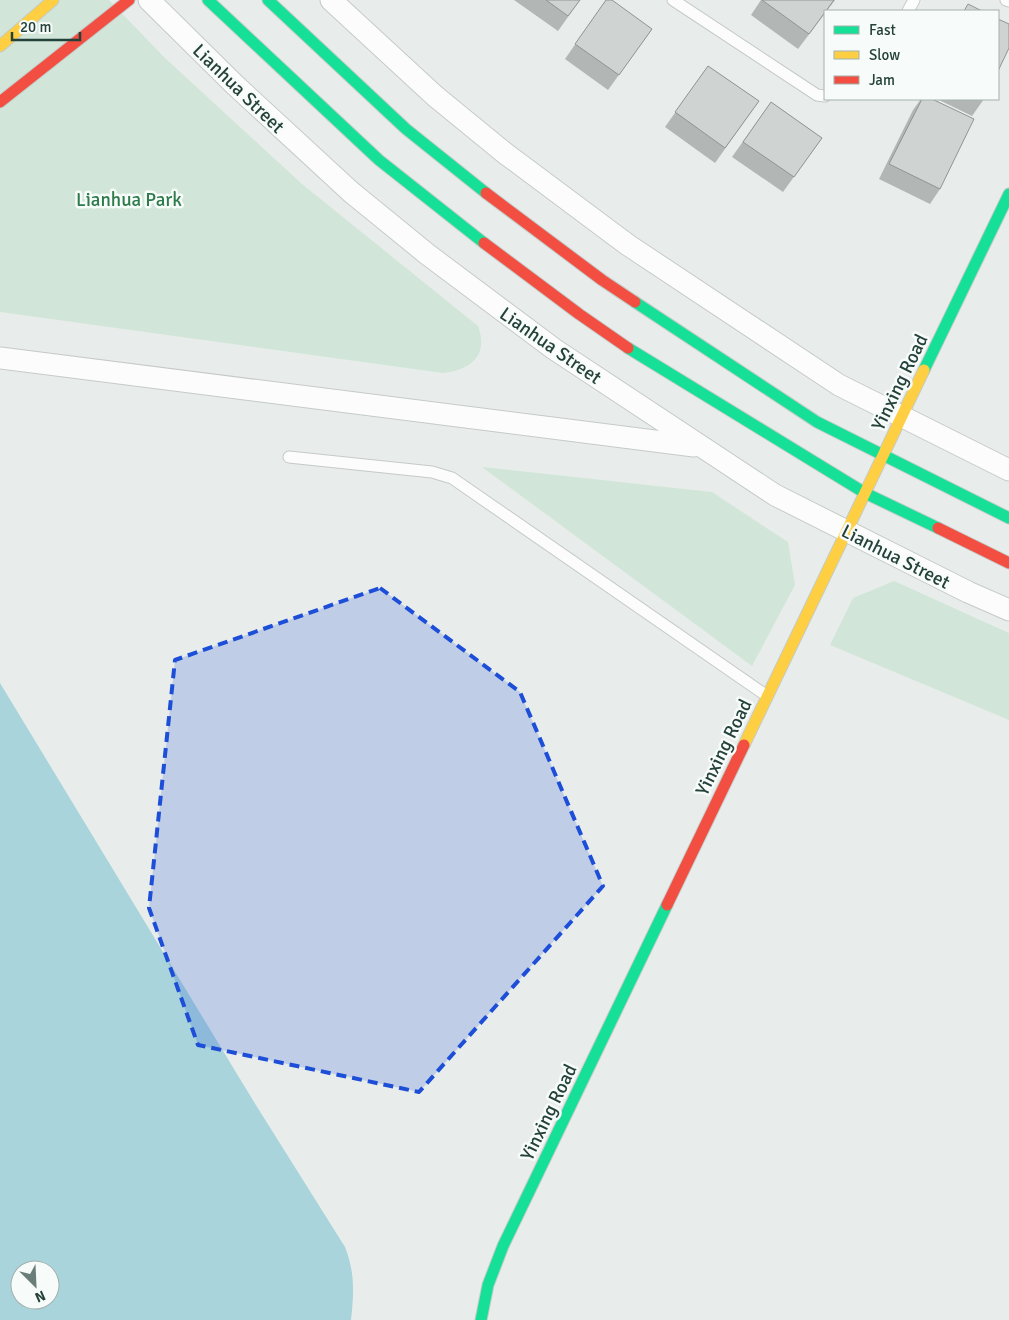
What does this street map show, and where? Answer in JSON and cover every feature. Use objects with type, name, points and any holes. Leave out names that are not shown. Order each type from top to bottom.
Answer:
[{"type":"main road","points":[[0,46],[53,0]]},
{"type":"main road","points":[[0,102],[129,0]]},
{"type":"main road","points":[[208,0],[379,160],[528,277],[642,357],[866,493],[1009,563]]},
{"type":"main road","points":[[268,0],[406,129],[602,280],[817,422],[1009,518]]},
{"type":"main road","name":"Yinxing Road","points":[[482,1320],[488,1285],[503,1246],[1009,194]]},
{"type":"street","name":"Lianhua Street","points":[[149,0],[306,152],[427,254],[554,349],[775,495],[968,592],[1009,610]]},
{"type":"street","points":[[331,0],[442,101],[506,154],[628,245],[839,385],[1009,470]]},
{"type":"street","points":[[0,358],[699,446]]},
{"type":"lane","points":[[673,0],[816,95],[824,96]]},
{"type":"lane","points":[[290,458],[432,472],[452,478],[767,696]]},
{"type":"highlighted area","points":[[380,588],[520,692],[603,886],[419,1092],[198,1045],[149,908],[175,660]]},
{"type":"green space","name":"Lianhua Park","points":[[0,0],[109,0],[165,58],[302,184],[478,326],[481,345],[475,359],[462,368],[443,373],[0,312]]},
{"type":"green space","points":[[482,467],[712,492],[788,542],[795,585],[752,666]]},
{"type":"green space","points":[[894,581],[1009,633],[1009,720],[830,645],[853,598]]},
{"type":"water","points":[[0,683],[254,1102],[345,1247],[352,1274],[351,1320],[0,1320]]},
{"type":"building","points":[[546,0],[580,0],[568,16]]},
{"type":"building","points":[[606,0],[612,0],[652,29],[619,75],[575,44]]},
{"type":"building","points":[[762,0],[834,0],[827,10],[824,10],[824,14],[809,34]]},
{"type":"building","points":[[968,4],[980,10],[965,10]]},
{"type":"building","points":[[999,19],[1009,24],[1009,48],[999,69]]},
{"type":"building","points":[[708,66],[759,101],[725,148],[675,112]]},
{"type":"building","points":[[921,100],[934,100],[974,119],[940,189],[889,164]]},
{"type":"building","points":[[771,102],[822,138],[794,177],[743,142]]},
{"type":"traffic: fast","points":[[208,0],[379,160],[484,243]]},
{"type":"traffic: fast","points":[[268,0],[406,129],[486,193]]},
{"type":"traffic: fast","points":[[924,370],[1009,194]]},
{"type":"traffic: fast","points":[[635,302],[817,422],[1009,518]]},
{"type":"traffic: fast","points":[[628,348],[865,493],[938,528]]},
{"type":"traffic: fast","points":[[481,1320],[488,1285],[503,1246],[667,905]]},
{"type":"traffic: slow","points":[[0,46],[53,0]]},
{"type":"traffic: slow","points":[[744,745],[924,370]]},
{"type":"traffic: jam","points":[[0,102],[129,0]]},
{"type":"traffic: jam","points":[[486,193],[602,280],[635,302]]},
{"type":"traffic: jam","points":[[484,243],[628,348]]},
{"type":"traffic: jam","points":[[938,528],[1009,563]]},
{"type":"traffic: jam","points":[[667,905],[744,745]]}]
